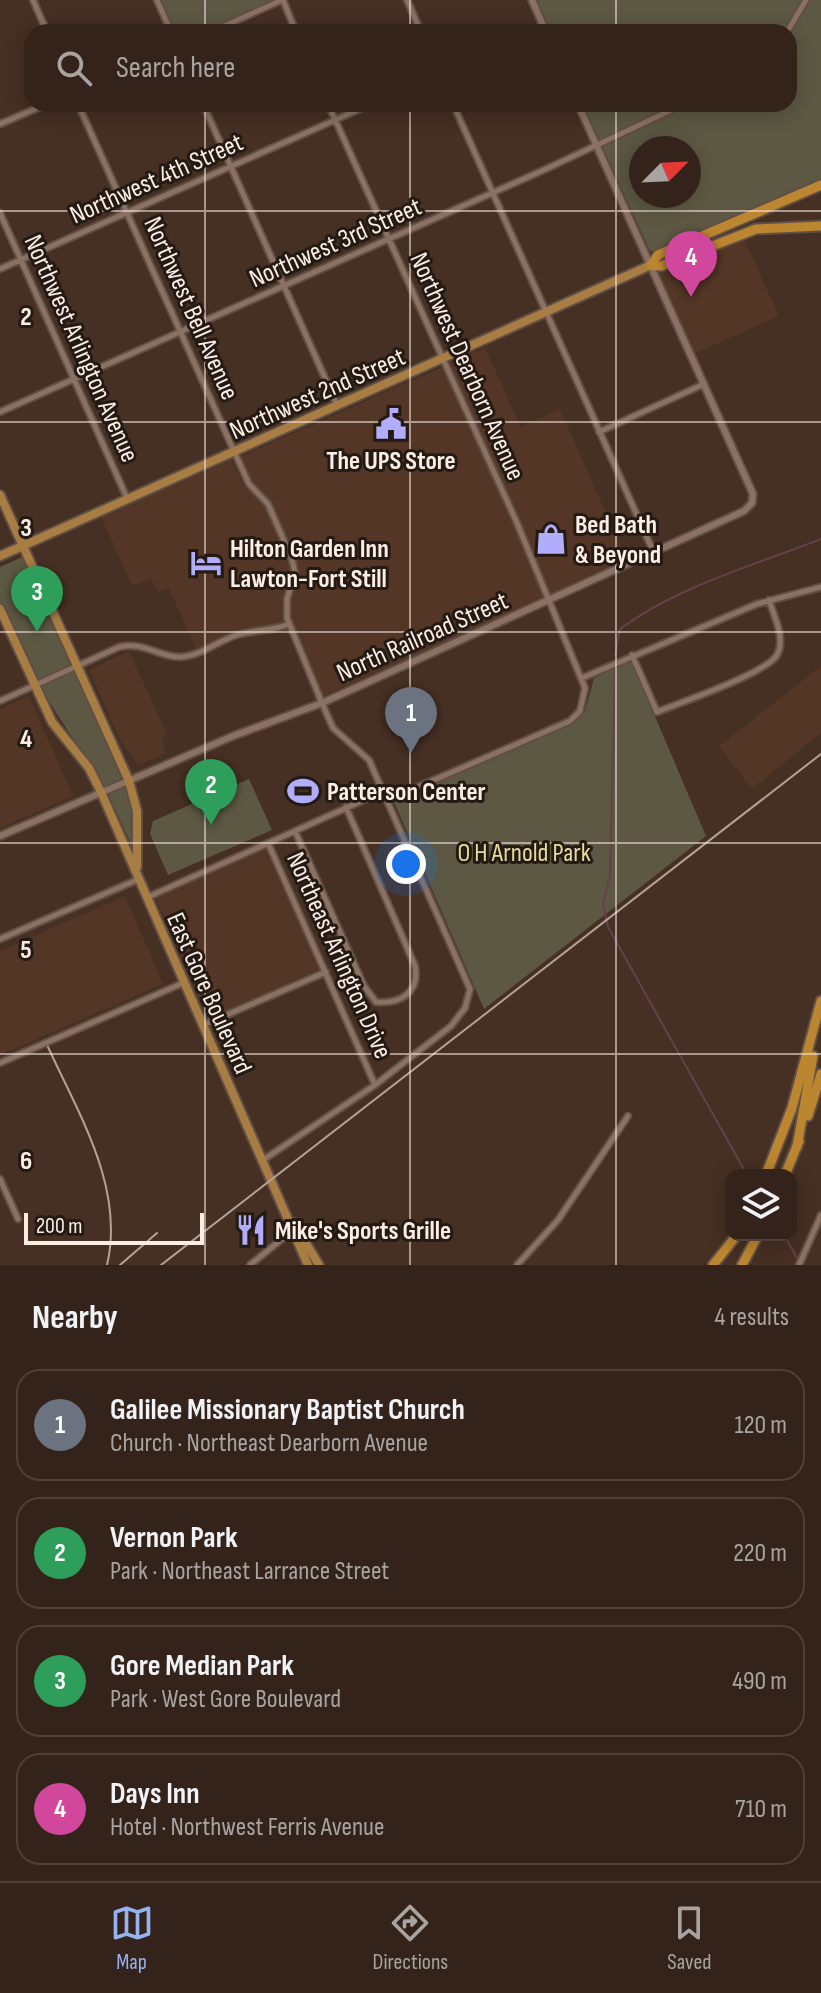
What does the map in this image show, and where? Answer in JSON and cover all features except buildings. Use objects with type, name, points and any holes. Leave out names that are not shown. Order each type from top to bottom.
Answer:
[{"type":"highway","points":[[821,185],[658,255],[651,265],[661,266],[756,229],[821,226]]},
{"type":"highway","points":[[780,1141],[816,1072],[821,1001]]},
{"type":"highway","points":[[768,1169],[804,1071],[821,1001]]},
{"type":"highway","points":[[788,1169],[797,1147],[821,1047]]},
{"type":"highway","points":[[713,1265],[733,1241]]},
{"type":"highway","points":[[722,1265],[735,1241]]},
{"type":"highway","points":[[742,1265],[755,1241]]},
{"type":"main road","name":"Northwest 2nd Street","points":[[0,556],[651,265]]},
{"type":"main road","points":[[0,495],[129,781],[137,811],[138,875]]},
{"type":"main road","name":"East Gore Boulevard","points":[[0,609],[52,722],[89,768],[101,792],[202,1026],[295,1229],[308,1265]]},
{"type":"main road","name":"East Gore Boulevard","points":[[295,1229],[319,1265]]},
{"type":"street","points":[[33,0],[44,24]]},
{"type":"street","points":[[157,0],[168,24]]},
{"type":"street","points":[[229,24],[282,0],[292,24]]},
{"type":"street","points":[[407,0],[418,24]]},
{"type":"street","points":[[532,0],[542,24]]},
{"type":"street","points":[[792,24],[806,0]]},
{"type":"street","points":[[0,124],[28,112]]},
{"type":"street","name":"Northwest Bell Avenue","points":[[82,112],[249,484],[264,496],[292,559],[295,573],[285,610],[333,728],[369,760],[470,989],[465,1008],[451,1026],[375,1085]]},
{"type":"street","points":[[207,112],[337,406]]},
{"type":"street","name":"Northwest Dearborn Avenue","points":[[332,112],[582,678]]},
{"type":"street","name":"Northwest 4th Street","points":[[0,269],[353,112]]},
{"type":"street","points":[[457,112],[654,553]]},
{"type":"street","points":[[582,112],[704,384],[599,432]]},
{"type":"street","name":"Northwest 3rd Street","points":[[0,412],[667,112]]},
{"type":"street","name":"Northwest Arlington Avenue","points":[[0,213],[128,499]]},
{"type":"street","name":"North Railroad Street","points":[[0,836],[233,736],[322,703],[744,511],[752,503],[753,494],[704,384]]},
{"type":"street","points":[[388,800],[570,721],[585,699],[582,678],[769,600],[821,587]]},
{"type":"street","points":[[632,655],[657,712],[768,665],[777,655],[781,642],[769,600]]},
{"type":"street","points":[[0,701],[130,644],[172,656],[188,656],[235,636],[264,633],[289,624]]},
{"type":"street","points":[[146,898],[384,791]]},
{"type":"street","name":"Northeast Arlington Drive","points":[[295,831],[364,986],[376,1002],[399,1001],[412,991],[417,978],[415,966],[346,807]]},
{"type":"street","name":"Northeast Arlington Drive","points":[[268,843],[375,1085]]},
{"type":"street","points":[[0,939],[138,875]]},
{"type":"street","points":[[202,1026],[326,972]]},
{"type":"street","points":[[0,1063],[183,983]]},
{"type":"street","points":[[263,1160],[375,1085]]},
{"type":"street","points":[[517,1265],[558,1220],[628,1116]]},
{"type":"street","points":[[0,1179],[18,1219]]},
{"type":"street","points":[[799,1265],[821,1215]]},
{"type":"street","points":[[250,1265],[295,1229]]},
{"type":"shaded area","points":[[743,236],[779,316],[693,354],[659,273]]},
{"type":"shaded area","points":[[485,348],[521,427],[560,409],[628,562],[322,696],[296,636],[289,608],[298,577],[295,561],[267,497],[252,483],[240,457]]},
{"type":"shaded area","points":[[231,460],[244,485],[265,503],[286,552],[291,577],[282,602],[283,621],[263,628],[242,628],[196,649],[169,588],[158,592],[151,578],[132,586],[101,517]]},
{"type":"shaded area","points":[[129,651],[167,734],[162,737],[166,753],[138,765],[120,740],[89,670]]},
{"type":"shaded area","points":[[821,666],[821,733],[752,789],[719,746]]},
{"type":"shaded area","points":[[29,696],[73,796],[0,828],[0,709]]},
{"type":"shaded area","points":[[264,846],[319,969],[208,1018],[154,895]]},
{"type":"shaded area","points":[[125,896],[163,984],[0,1055],[0,951]]},
{"type":"green space","points":[[161,0],[274,0],[220,24],[172,24]]},
{"type":"green space","points":[[537,0],[821,0],[821,179],[657,251],[650,251],[630,208],[701,208],[701,136],[629,136],[629,205],[587,112],[797,112],[797,24],[548,24]]},
{"type":"green space","points":[[22,557],[75,663],[36,680],[0,602],[0,567]]},
{"type":"green space","name":"O H Arnold Park","points":[[631,660],[706,836],[484,1009],[394,802],[569,725],[585,711],[594,678]]},
{"type":"green space","points":[[77,670],[126,777],[104,787],[39,686]]},
{"type":"green space","points":[[249,779],[272,830],[168,875],[150,834],[153,821]]},
{"type":"green space","points":[[128,784],[134,810],[133,848],[108,794]]},
{"type":"waterway","points":[[615,656],[620,629],[667,600],[821,539]]},
{"type":"waterway","points":[[615,669],[610,875],[603,904],[608,927],[744,1169]]},
{"type":"waterway","points":[[787,1241],[797,1258]]},
{"type":"railway","points":[[161,1265],[821,754]]},
{"type":"railway","points":[[48,1047],[85,1126],[104,1180],[110,1208],[111,1236],[107,1265]]},
{"type":"railway","points":[[120,1265],[157,1233]]},
{"type":"place","name":"Days Inn","points":[[691,297]]},
{"type":"place","name":"The UPS Store","points":[[391,424]]},
{"type":"place","name":"Bed Bath & Beyond","points":[[551,539]]},
{"type":"place","name":"Hilton Garden Inn Lawton-Fort Still","points":[[206,563]]},
{"type":"place","name":"Gore Median Park","points":[[37,632]]},
{"type":"place","name":"Galilee Missionary Baptist Church","points":[[411,753]]},
{"type":"place","name":"Patterson Center","points":[[303,791]]},
{"type":"place","name":"Vernon Park","points":[[211,825]]},
{"type":"place","name":"Mike's Sports Grille","points":[[251,1230]]}]
